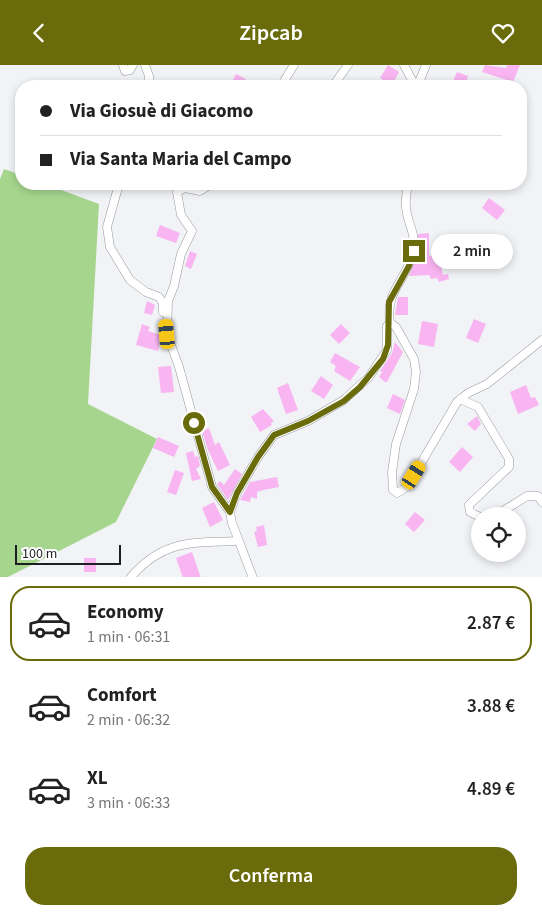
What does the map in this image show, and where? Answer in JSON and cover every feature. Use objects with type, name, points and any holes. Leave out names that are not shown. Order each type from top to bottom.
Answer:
[{"type":"street","points":[[123,65],[125,71],[130,70],[133,65]]},
{"type":"street","points":[[145,65],[149,80]]},
{"type":"street","points":[[285,80],[294,65]]},
{"type":"street","points":[[337,80],[348,65]]},
{"type":"street","points":[[404,65],[411,80]]},
{"type":"street","points":[[420,80],[426,65]]},
{"type":"street","points":[[117,190],[108,227],[110,247],[130,280],[146,292],[159,297],[163,303],[167,334],[180,367],[212,487],[230,512],[233,528],[253,577]]},
{"type":"street","points":[[166,323],[168,301],[174,286],[178,263],[192,231],[180,215],[178,192],[181,190]]},
{"type":"street","points":[[230,512],[237,493],[258,457],[274,435],[308,421],[344,401],[374,371],[387,350],[387,326],[390,323],[389,302],[409,266],[414,251],[414,233],[406,208],[408,190]]},
{"type":"street","points":[[390,323],[396,327],[414,359],[416,372],[414,389],[396,444],[392,481],[395,492],[401,493],[407,487],[460,399],[487,384],[542,340]]},
{"type":"street","points":[[460,399],[478,407],[509,459],[509,467],[469,505],[471,512]]},
{"type":"street","points":[[510,507],[527,497],[538,496],[542,501]]},
{"type":"street","points":[[130,577],[142,564],[166,548],[190,543],[238,541]]},
{"type":"green space","points":[[4,169],[15,173],[15,190],[61,190],[99,204],[88,404],[157,439],[116,522],[8,577],[0,577],[0,179]]},
{"type":"building","points":[[388,65],[399,72],[395,80],[383,80],[380,78]]},
{"type":"building","points":[[485,65],[506,68],[507,65],[520,65],[514,80],[507,80],[482,72]]},
{"type":"building","points":[[457,72],[468,76],[467,80],[454,80]]},
{"type":"building","points":[[236,74],[246,79],[246,80],[233,80]]},
{"type":"building","points":[[489,198],[505,210],[497,220],[482,208]]},
{"type":"building","points":[[160,225],[180,233],[176,243],[156,236]]},
{"type":"building","points":[[429,233],[429,256],[438,254],[443,275],[448,274],[449,279],[439,282],[437,278],[431,279],[429,275],[409,276],[418,253],[418,234]]},
{"type":"building","points":[[452,235],[464,239],[459,254],[444,245]]},
{"type":"building","points":[[190,251],[197,254],[191,269],[185,266]]},
{"type":"building","points":[[398,297],[408,297],[408,315],[395,315]]},
{"type":"building","points":[[147,301],[155,305],[152,315],[144,313]]},
{"type":"building","points":[[474,319],[486,324],[478,343],[466,338]]},
{"type":"building","points":[[422,321],[438,324],[434,347],[418,344]]},
{"type":"building","points":[[142,324],[150,327],[148,331],[161,335],[158,351],[136,345]]},
{"type":"building","points":[[341,324],[350,333],[339,344],[330,335]]},
{"type":"building","points":[[395,342],[403,352],[387,382],[385,382],[379,377],[382,372],[380,371],[392,353]]},
{"type":"building","points":[[335,353],[360,367],[350,381],[334,371],[336,366],[330,362]]},
{"type":"building","points":[[171,366],[174,392],[161,393],[158,367]]},
{"type":"building","points":[[321,376],[333,385],[324,399],[311,391]]},
{"type":"building","points":[[288,383],[298,410],[286,414],[277,388]]},
{"type":"building","points":[[526,385],[531,398],[535,397],[539,405],[518,414],[510,392]]},
{"type":"building","points":[[393,394],[405,400],[400,414],[387,408]]},
{"type":"building","points":[[263,409],[274,421],[271,423],[272,425],[260,432],[251,417]]},
{"type":"building","points":[[477,416],[481,424],[475,431],[467,424]]},
{"type":"building","points":[[209,428],[215,445],[219,442],[230,465],[218,471],[202,431]]},
{"type":"building","points":[[158,437],[179,446],[174,457],[153,448]]},
{"type":"building","points":[[462,447],[473,457],[460,472],[449,462]]},
{"type":"building","points":[[193,451],[195,457],[198,456],[200,466],[196,469],[201,479],[192,481],[186,453]]},
{"type":"building","points":[[235,469],[242,474],[228,500],[217,484],[220,481],[224,485]]},
{"type":"building","points":[[175,470],[184,473],[176,495],[167,492]]},
{"type":"building","points":[[277,477],[279,487],[257,492],[257,499],[251,497],[250,502],[240,500],[250,482]]},
{"type":"building","points":[[214,502],[223,520],[210,527],[202,508]]},
{"type":"building","points":[[415,512],[425,520],[414,532],[405,524]]},
{"type":"building","points":[[264,525],[267,545],[258,547],[254,532],[257,531],[256,527]]},
{"type":"building","points":[[192,552],[201,577],[183,577],[176,558]]},
{"type":"building","points":[[84,558],[96,558],[96,572],[84,572]]},
{"type":"route","points":[[194,423],[212,487],[230,512],[237,493],[258,457],[274,435],[287,428],[308,421],[344,401],[360,387],[383,359],[388,345],[389,302],[409,266],[414,251]]}]
